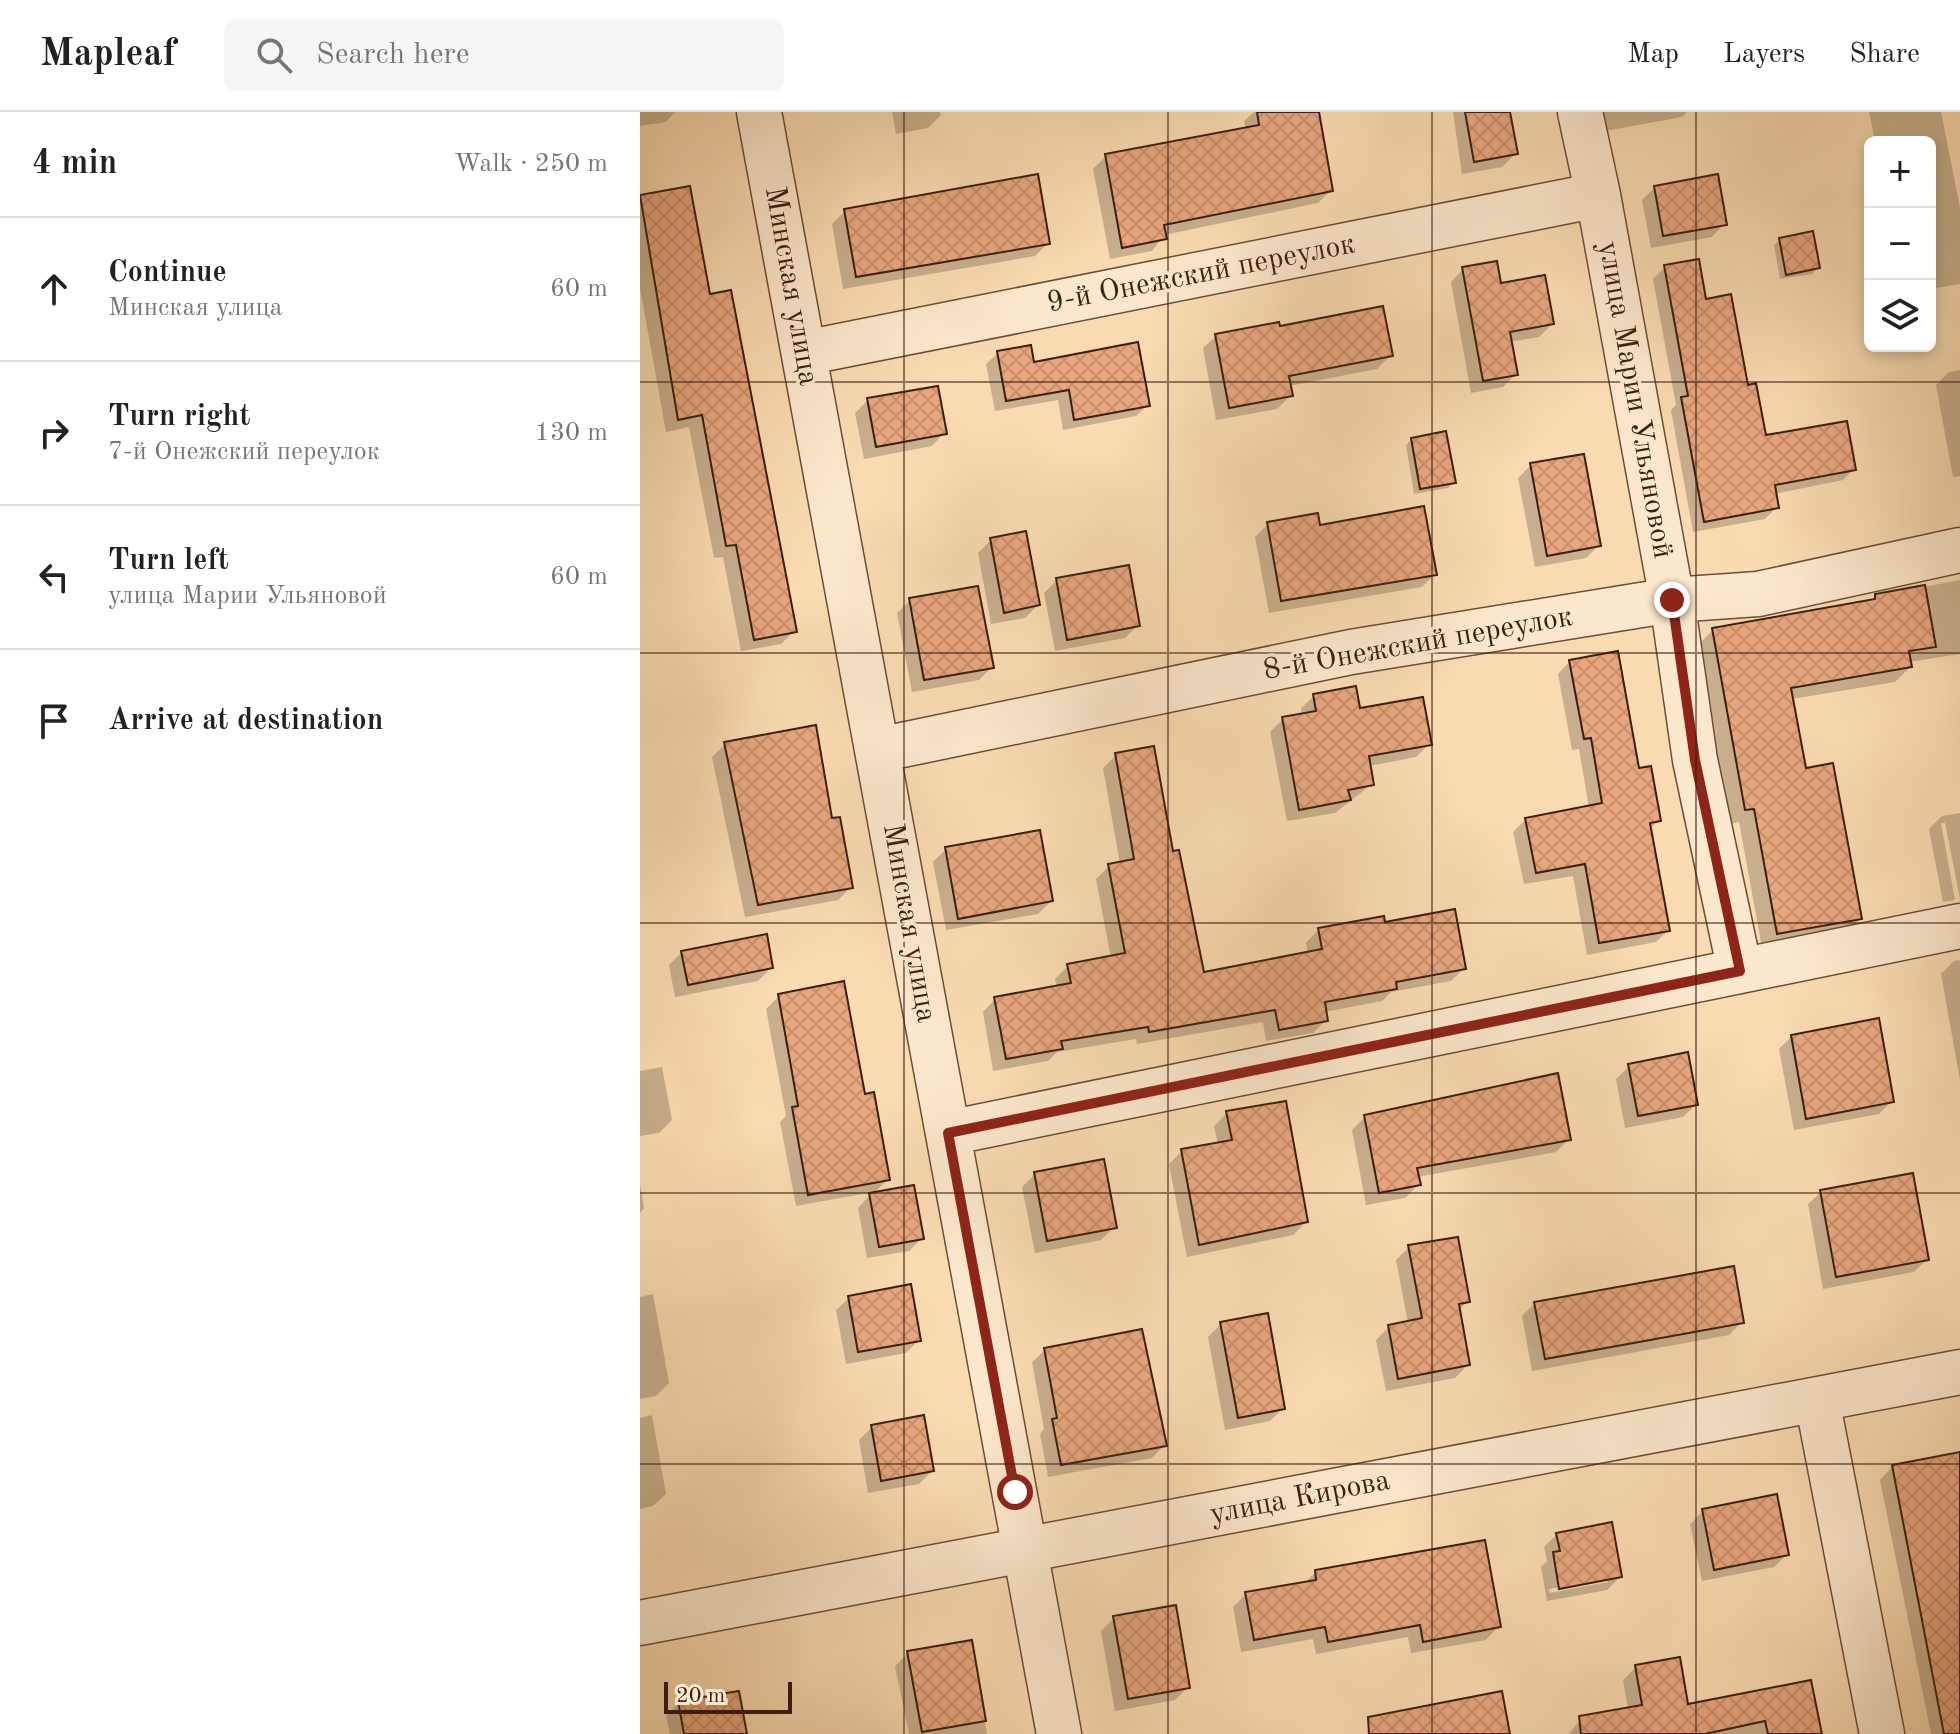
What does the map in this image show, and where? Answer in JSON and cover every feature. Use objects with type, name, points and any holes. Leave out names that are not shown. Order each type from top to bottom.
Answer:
[{"type":"street","name":"Минская улица","points":[[759,112],[1059,1734]]},
{"type":"street","name":"улица Марии Ульяновой","points":[[1580,112],[1672,600],[1695,760],[1740,971]]},
{"type":"street","name":"9-й Онежский переулок","points":[[804,353],[1598,195]]},
{"type":"street","name":"8-й Онежский переулок","points":[[878,750],[1351,652],[1672,600],[1758,594],[1960,550]]},
{"type":"street","points":[[948,1133],[1960,926]]},
{"type":"street","name":"улица Кирова","points":[[640,1623],[1960,1372]]},
{"type":"street","points":[[1817,1400],[1882,1734]]},
{"type":"building","points":[[1257,112],[1319,112],[1333,191],[1164,225],[1167,239],[1122,248],[1105,154],[1259,125]]},
{"type":"building","points":[[1465,112],[1510,112],[1518,154],[1474,162]]},
{"type":"building","points":[[1038,174],[1050,244],[856,277],[844,209]]},
{"type":"building","points":[[1718,174],[1727,225],[1663,236],[1654,186]]},
{"type":"building","points":[[690,186],[710,294],[731,290],[797,632],[754,640],[736,545],[726,546],[702,415],[678,420],[640,195]]},
{"type":"building","points":[[1813,231],[1820,268],[1786,275],[1779,238]]},
{"type":"building","points":[[1699,259],[1706,299],[1731,294],[1748,385],[1756,383],[1766,435],[1847,421],[1856,470],[1775,485],[1779,508],[1704,522],[1681,397],[1688,396],[1664,265]]},
{"type":"building","points":[[1497,261],[1501,283],[1545,275],[1554,324],[1510,332],[1518,375],[1483,381],[1462,267]]},
{"type":"building","points":[[1383,306],[1393,356],[1289,376],[1293,396],[1229,408],[1215,334],[1279,322],[1280,326]]},
{"type":"building","points":[[1138,342],[1150,406],[1074,420],[1069,390],[1006,401],[997,351],[1031,345],[1034,362]]},
{"type":"building","points":[[938,386],[947,434],[876,447],[867,398]]},
{"type":"building","points":[[1446,431],[1456,483],[1420,489],[1411,438]]},
{"type":"building","points":[[1584,454],[1601,546],[1547,556],[1530,463]]},
{"type":"building","points":[[1424,506],[1437,575],[1281,601],[1267,522],[1318,513],[1320,525]]},
{"type":"building","points":[[1026,531],[1040,605],[1004,613],[990,538]]},
{"type":"building","points":[[1129,565],[1140,626],[1067,640],[1056,578]]},
{"type":"building","points":[[1925,585],[1936,647],[1909,651],[1912,667],[1791,688],[1806,768],[1833,763],[1862,919],[1777,934],[1754,809],[1745,810],[1712,628],[1875,599],[1875,594]]},
{"type":"building","points":[[978,586],[994,668],[924,680],[909,598]]},
{"type":"building","points":[[1618,651],[1639,768],[1651,766],[1661,821],[1650,823],[1670,931],[1599,943],[1585,864],[1536,873],[1525,818],[1602,803],[1591,738],[1584,739],[1569,660]]},
{"type":"building","points":[[1356,686],[1360,708],[1423,697],[1432,745],[1369,756],[1374,785],[1348,790],[1351,800],[1299,810],[1282,717],[1316,711],[1313,694]]},
{"type":"building","points":[[816,725],[832,818],[840,817],[853,888],[758,905],[724,742]]},
{"type":"building","points":[[1154,746],[1173,851],[1179,850],[1204,972],[1322,949],[1318,928],[1384,916],[1385,922],[1455,909],[1466,969],[1396,982],[1397,989],[1325,1002],[1328,1021],[1279,1030],[1275,1010],[1149,1032],[1148,1027],[1061,1041],[1063,1049],[1006,1059],[994,997],[1071,983],[1067,964],[1125,953],[1108,864],[1134,859],[1115,753]]},
{"type":"building","points":[[1040,830],[1053,901],[958,919],[945,847]]},
{"type":"building","points":[[767,934],[773,968],[688,985],[681,951]]},
{"type":"building","points":[[844,981],[865,1094],[874,1092],[890,1180],[808,1195],[792,1107],[798,1106],[778,994]]},
{"type":"building","points":[[1879,1018],[1894,1102],[1806,1119],[1791,1035]]},
{"type":"building","points":[[1688,1052],[1698,1105],[1638,1116],[1628,1064]]},
{"type":"building","points":[[1558,1073],[1571,1140],[1417,1168],[1421,1185],[1379,1193],[1364,1115]]},
{"type":"building","points":[[1286,1101],[1308,1222],[1199,1245],[1181,1149],[1232,1140],[1226,1111]]},
{"type":"building","points":[[1104,1159],[1117,1228],[1047,1241],[1034,1172]]},
{"type":"building","points":[[1913,1173],[1929,1260],[1836,1277],[1820,1190]]},
{"type":"building","points":[[914,1185],[924,1239],[879,1247],[869,1193]]},
{"type":"building","points":[[1458,1237],[1470,1302],[1459,1304],[1470,1365],[1398,1379],[1388,1325],[1422,1318],[1408,1245]]},
{"type":"building","points":[[1734,1266],[1744,1323],[1545,1359],[1534,1302]]},
{"type":"building","points":[[911,1284],[921,1341],[858,1352],[848,1296]]},
{"type":"building","points":[[1268,1313],[1285,1409],[1238,1418],[1220,1322]]},
{"type":"building","points":[[1142,1329],[1167,1446],[1061,1465],[1052,1419],[1057,1418],[1044,1348]]},
{"type":"building","points":[[924,1415],[934,1471],[881,1481],[871,1425]]},
{"type":"building","points":[[1960,1452],[1960,1734],[1944,1734],[1892,1465]]},
{"type":"building","points":[[1777,1494],[1789,1555],[1714,1570],[1702,1509]]},
{"type":"building","points":[[1612,1522],[1622,1577],[1559,1589],[1553,1552],[1560,1551],[1556,1533]]},
{"type":"building","points":[[1485,1540],[1501,1627],[1423,1642],[1420,1625],[1328,1642],[1325,1627],[1254,1640],[1245,1592],[1316,1580],[1315,1570]]},
{"type":"building","points":[[1176,1605],[1190,1688],[1128,1699],[1113,1616]]},
{"type":"building","points":[[972,1640],[986,1721],[922,1732],[907,1651]]},
{"type":"building","points":[[1680,1657],[1688,1704],[1811,1680],[1822,1734],[1768,1734],[1765,1721],[1705,1734],[1581,1734],[1579,1716],[1642,1705],[1635,1665]]},
{"type":"building","points":[[739,1691],[747,1734],[684,1734],[678,1701]]},
{"type":"building","points":[[1502,1691],[1510,1734],[1369,1734],[1368,1717]]},
{"type":"route","points":[[1015,1492],[948,1133],[1740,971],[1695,760],[1672,600]]}]
